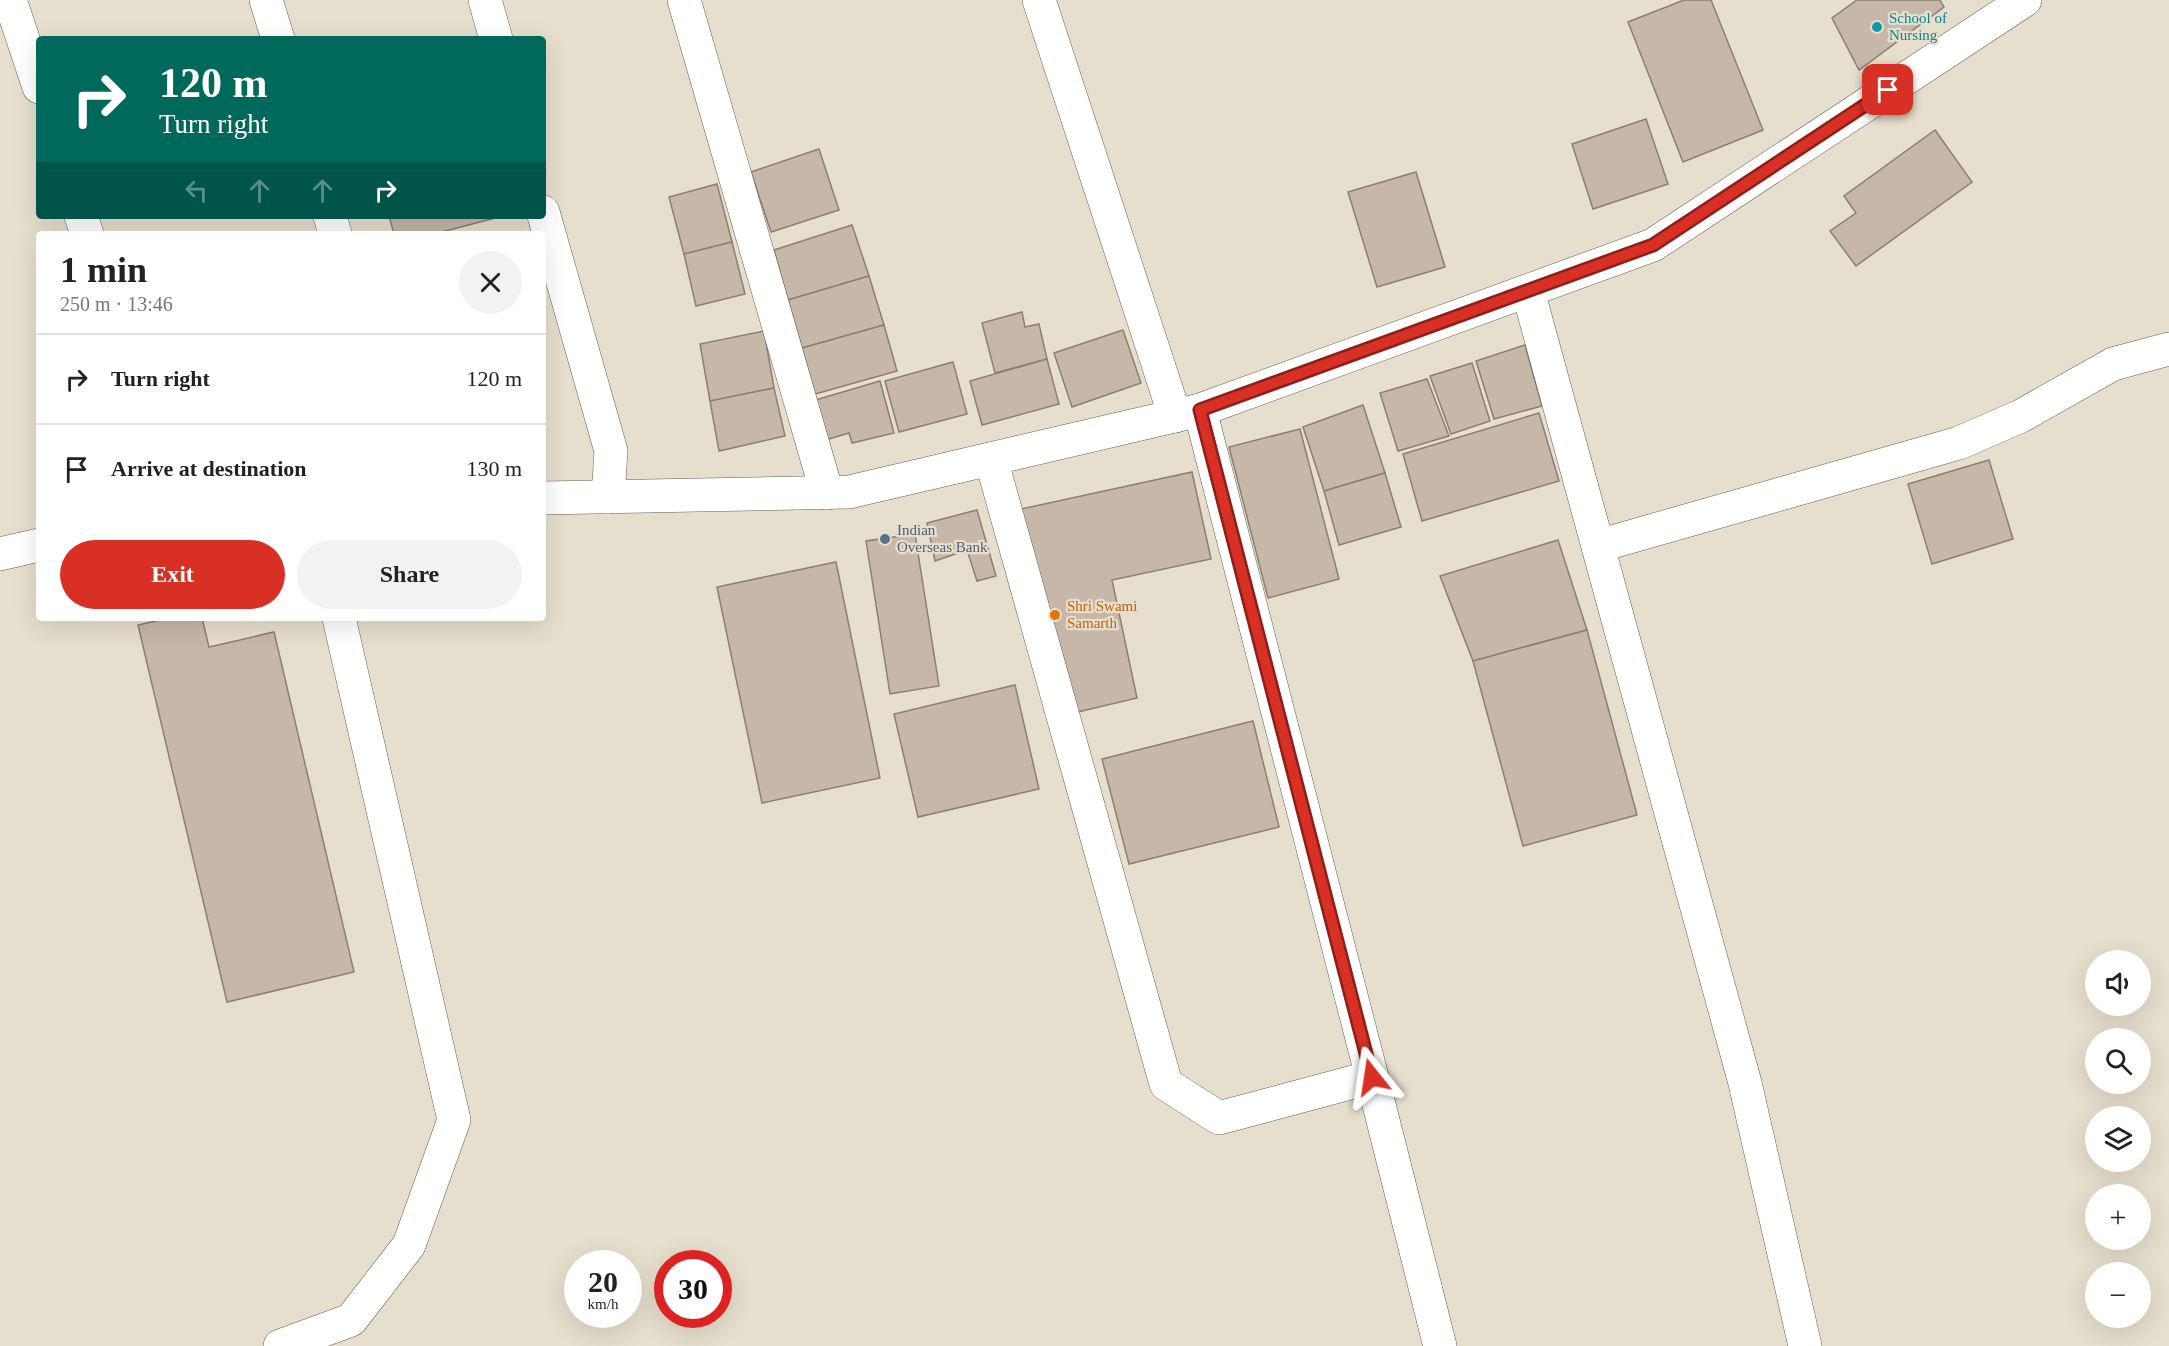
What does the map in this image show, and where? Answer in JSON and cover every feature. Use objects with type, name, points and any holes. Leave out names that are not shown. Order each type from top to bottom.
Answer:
[{"type":"street","points":[[10,0],[36,78]]},
{"type":"street","points":[[266,0],[277,36]]},
{"type":"street","points":[[485,0],[495,36]]},
{"type":"street","points":[[684,0],[827,493]]},
{"type":"street","points":[[1040,0],[1188,413],[1372,1077],[1440,1346]]},
{"type":"street","points":[[546,498],[849,492],[1188,413],[1653,245],[2025,0]]},
{"type":"street","points":[[545,219],[611,451],[608,497]]},
{"type":"street","points":[[1528,291],[1745,1083],[1805,1346]]},
{"type":"street","points":[[1598,546],[1959,443],[2021,416],[2114,364],[2169,349]]},
{"type":"street","points":[[991,459],[1166,1084],[1219,1118],[1372,1077]]},
{"type":"street","points":[[0,554],[36,546]]},
{"type":"street","points":[[280,1346],[351,1320],[409,1245],[454,1120],[340,621]]},
{"type":"building","points":[[1684,0],[1711,0],[1763,130],[1683,162],[1628,22]]},
{"type":"building","name":"School of Nursing","points":[[1857,0],[1940,0],[1944,7],[1859,70],[1832,18]]},
{"type":"building","points":[[1646,119],[1668,184],[1593,209],[1572,144]]},
{"type":"building","points":[[1935,130],[1972,182],[1856,266],[1830,231],[1856,213],[1844,196]]},
{"type":"building","points":[[819,149],[839,210],[771,232],[751,172]]},
{"type":"building","points":[[1416,172],[1445,267],[1377,287],[1348,192]]},
{"type":"building","points":[[717,184],[732,242],[684,254],[669,197]]},
{"type":"building","points":[[390,219],[492,219],[446,231],[393,231]]},
{"type":"building","points":[[852,225],[869,276],[788,300],[774,250]]},
{"type":"building","points":[[732,242],[745,294],[696,306],[684,254]]},
{"type":"building","points":[[869,276],[884,325],[802,348],[788,300]]},
{"type":"building","points":[[1022,312],[1025,327],[1039,324],[1047,359],[995,373],[982,323]]},
{"type":"building","points":[[884,325],[897,371],[815,394],[802,348]]},
{"type":"building","points":[[1123,330],[1141,383],[1072,407],[1054,353]]},
{"type":"building","points":[[764,331],[774,388],[710,401],[700,344]]},
{"type":"building","points":[[1525,345],[1542,406],[1494,419],[1476,361]]},
{"type":"building","points":[[1047,359],[1059,404],[982,425],[970,381]]},
{"type":"building","points":[[953,362],[967,414],[899,432],[885,381]]},
{"type":"building","points":[[1472,363],[1490,421],[1451,434],[1430,376]]},
{"type":"building","points":[[1427,379],[1449,436],[1398,451],[1380,393]]},
{"type":"building","points":[[880,381],[894,433],[852,443],[849,433],[822,441],[812,401]]},
{"type":"building","points":[[774,388],[785,436],[719,451],[710,401]]},
{"type":"building","points":[[1363,405],[1385,473],[1324,491],[1303,427]]},
{"type":"building","points":[[1539,413],[1559,481],[1422,521],[1403,454]]},
{"type":"building","points":[[1300,429],[1339,579],[1268,598],[1229,447]]},
{"type":"building","points":[[1989,460],[2013,539],[1932,564],[1908,484]]},
{"type":"building","points":[[1192,472],[1211,559],[1112,580],[1137,698],[1065,715],[1021,509]]},
{"type":"building","points":[[1385,473],[1401,527],[1339,545],[1324,491]]},
{"type":"building","points":[[977,510],[996,576],[977,581],[967,550],[935,561],[927,523]]},
{"type":"building","points":[[915,534],[939,686],[890,694],[866,541]]},
{"type":"building","points":[[1558,540],[1587,630],[1473,661],[1440,576]]},
{"type":"building","points":[[836,562],[880,778],[762,803],[717,587]]},
{"type":"building","points":[[156,621],[203,621],[209,647],[274,632],[354,972],[227,1002],[138,625]]},
{"type":"building","points":[[1587,630],[1637,815],[1523,846],[1473,661]]},
{"type":"building","points":[[1015,685],[1039,789],[918,817],[894,714]]},
{"type":"building","points":[[1253,721],[1279,827],[1129,864],[1102,759]]},
{"type":"place","name":"School of Nursing","points":[[1877,27]]},
{"type":"place","name":"Indian Overseas Bank","points":[[885,539]]},
{"type":"place","name":"Shri Swami Samarth","points":[[1055,615]]},
{"type":"route","points":[[1372,1077],[1200,410],[1653,245],[1888,90]]}]
